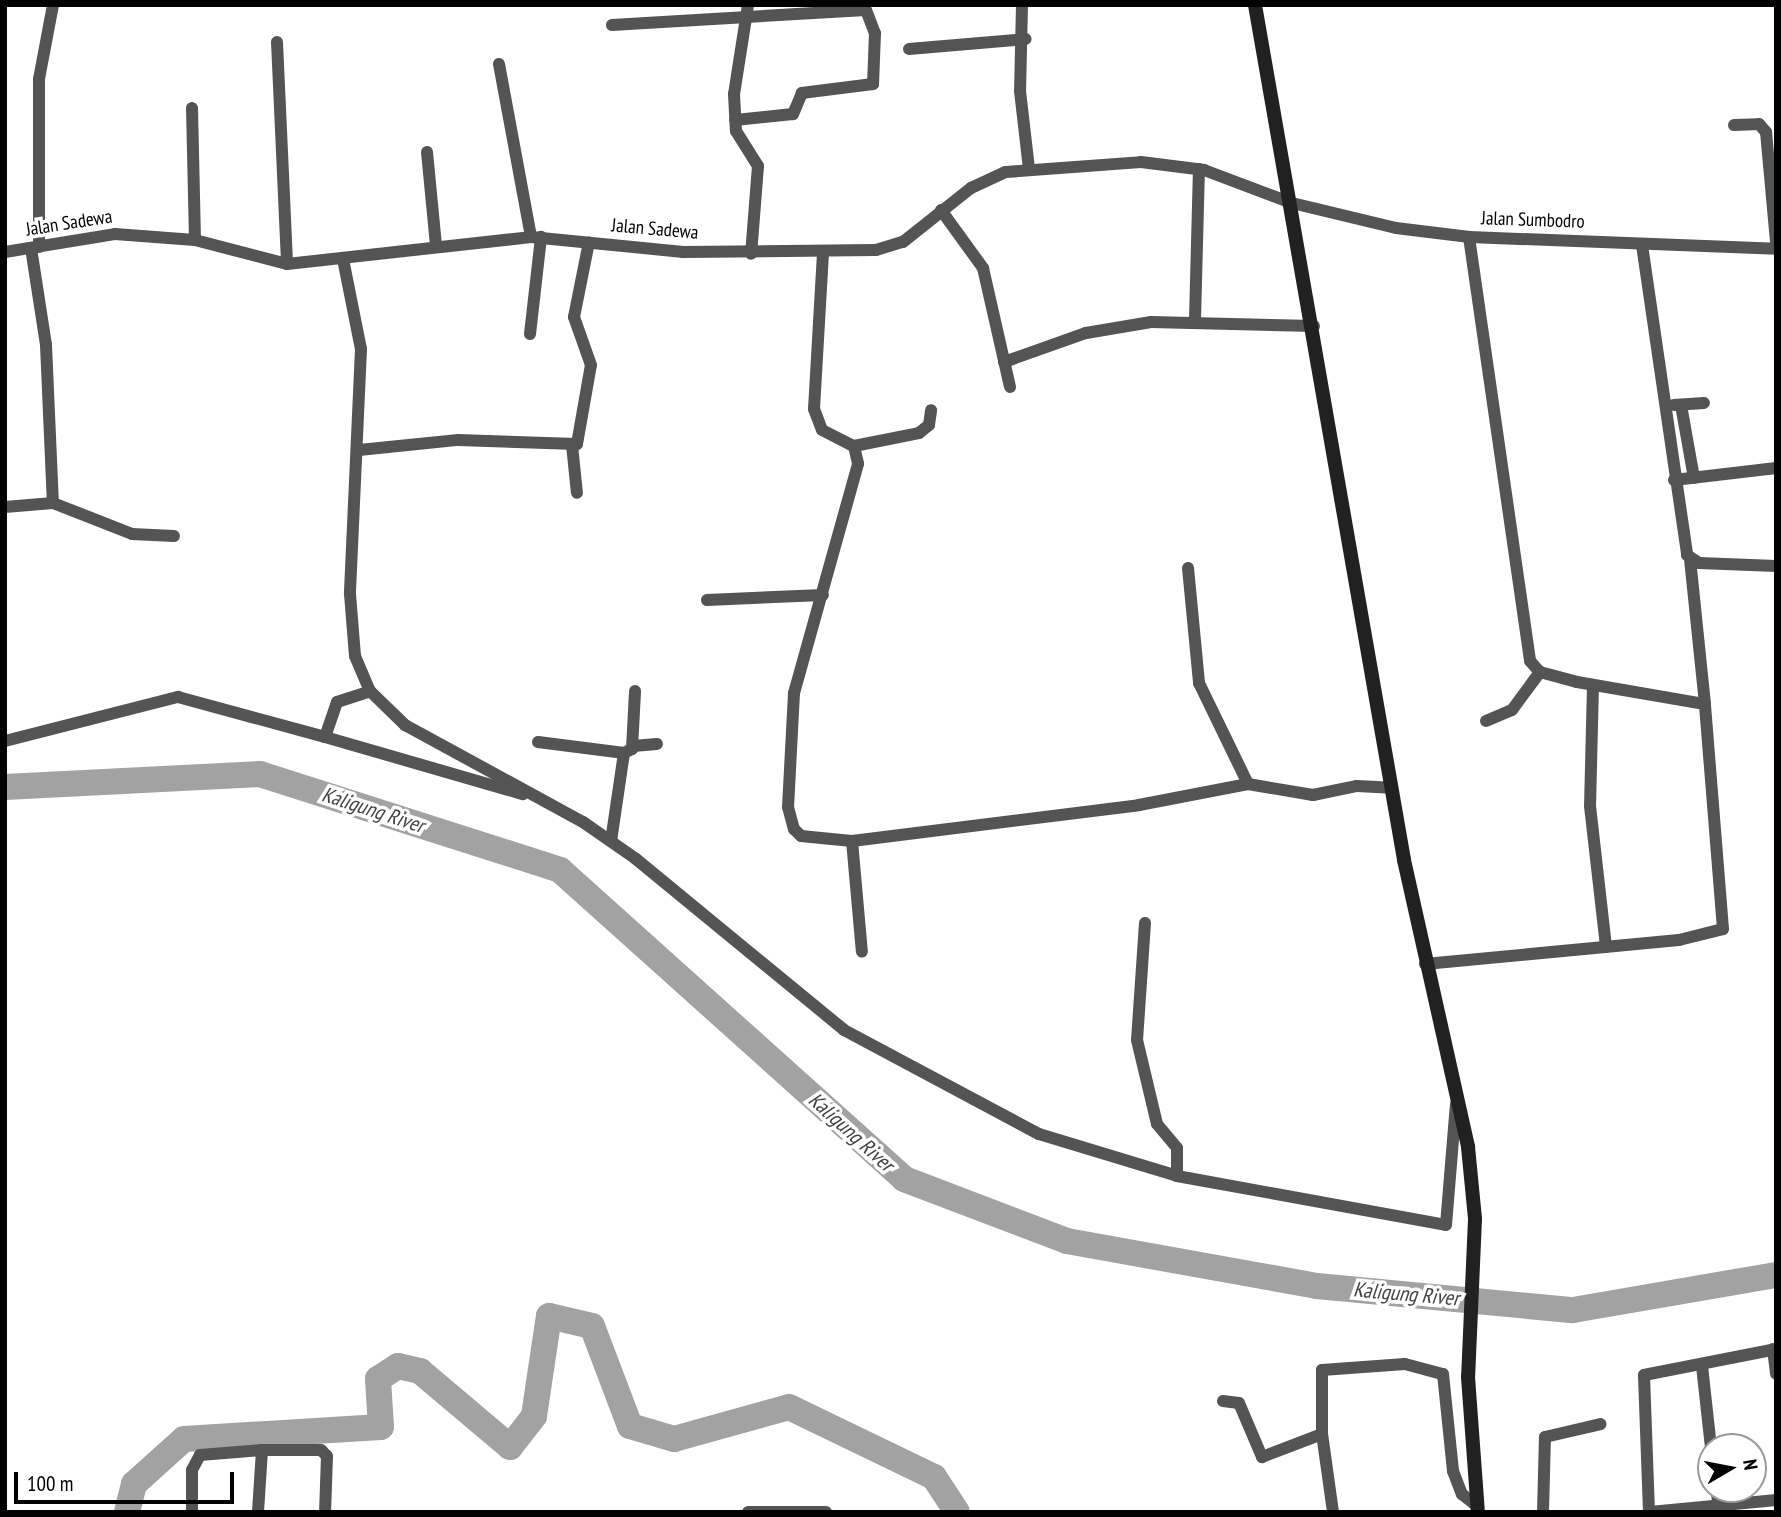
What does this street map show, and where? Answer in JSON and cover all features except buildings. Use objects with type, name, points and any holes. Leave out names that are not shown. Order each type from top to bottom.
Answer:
[{"type":"main road","points":[[1255,5],[1285,200],[1314,326],[1391,788],[1425,964],[1468,1147],[1475,1238],[1468,1364],[1478,1509]]},
{"type":"street","points":[[53,5],[39,79],[34,256],[46,345],[53,503]]},
{"type":"street","points":[[1022,5],[1026,39],[1020,91],[1029,169]]},
{"type":"street","points":[[747,10],[735,120],[738,139],[758,166],[751,254]]},
{"type":"street","points":[[612,25],[747,10],[866,10],[877,77],[873,84],[800,94],[790,115],[735,120]]},
{"type":"street","points":[[909,48],[1026,39]]},
{"type":"street","points":[[276,42],[287,264]]},
{"type":"street","points":[[499,64],[538,242],[530,334]]},
{"type":"street","points":[[192,108],[195,240]]},
{"type":"street","points":[[1734,125],[1759,124],[1766,132],[1776,242]]},
{"type":"street","points":[[427,152],[436,245]]},
{"type":"street","name":"Jalan Sadewa","points":[[5,252],[34,256],[97,234],[195,240],[287,264],[344,265],[436,245],[538,242],[587,251],[751,254],[823,263],[891,247],[949,220],[992,178],[1029,169],[1141,162],[1199,169],[1285,200]]},
{"type":"street","points":[[1195,320],[1199,169]]},
{"type":"street","name":"Jalan Sumbodro","points":[[1285,200],[1469,237],[1776,249]]},
{"type":"street","points":[[949,220],[982,268],[1010,387]]},
{"type":"street","points":[[1469,237],[1530,662],[1540,672],[1593,685],[1705,704]]},
{"type":"street","points":[[1425,964],[1705,936],[1726,925],[1690,560],[1674,480],[1642,244]]},
{"type":"street","points":[[577,493],[572,445],[583,428],[591,365],[574,320],[587,251]]},
{"type":"street","points":[[823,263],[814,409],[822,430],[853,446],[919,433],[929,425],[931,410]]},
{"type":"street","points":[[344,265],[361,349],[362,381],[355,393],[359,450],[350,594],[355,656],[370,691],[405,725],[611,841],[792,990],[895,1060],[1039,1134],[1177,1176],[1446,1225],[1456,1099]]},
{"type":"street","points":[[1004,362],[1086,333],[1195,320],[1314,326]]},
{"type":"street","points":[[1663,406],[1704,402]]},
{"type":"street","points":[[1681,405],[1694,478]]},
{"type":"street","points":[[359,450],[468,440],[572,445]]},
{"type":"street","points":[[853,446],[858,464],[848,513],[794,693],[788,807],[801,836],[852,841],[1139,805],[1248,784],[1313,795],[1357,786],[1391,788]]},
{"type":"street","points":[[1674,480],[1776,468]]},
{"type":"street","points":[[5,507],[53,503],[132,534],[174,536]]},
{"type":"street","points":[[1690,560],[1776,566]]},
{"type":"street","points":[[1188,568],[1199,683],[1248,784]]},
{"type":"street","points":[[707,600],[823,595]]},
{"type":"street","points":[[1486,721],[1512,710],[1540,672]]},
{"type":"street","points":[[1593,685],[1590,806],[1606,947]]},
{"type":"street","points":[[325,737],[337,702],[370,691]]},
{"type":"street","points":[[611,841],[629,749],[635,691]]},
{"type":"street","points":[[5,741],[178,697],[533,795]]},
{"type":"street","points":[[538,743],[629,749],[657,744]]},
{"type":"street","points":[[852,841],[862,952]]},
{"type":"street","points":[[1145,923],[1137,1040],[1155,1117],[1177,1148],[1177,1176]]},
{"type":"street","points":[[1776,1374],[1774,1349],[1702,1366],[1652,1371],[1641,1380],[1650,1512],[1719,1509],[1776,1500]]},
{"type":"street","points":[[1333,1512],[1322,1434],[1322,1370],[1405,1364],[1443,1374],[1454,1471],[1462,1494],[1478,1509]]},
{"type":"street","points":[[1702,1366],[1709,1433]]},
{"type":"street","points":[[1223,1401],[1240,1403],[1262,1457],[1322,1434]]},
{"type":"street","points":[[1543,1512],[1545,1437],[1601,1424]]},
{"type":"street","points":[[191,1512],[192,1470],[200,1455],[262,1450],[325,1452],[325,1512]]},
{"type":"street","points":[[258,1512],[262,1450]]},
{"type":"street","points":[[748,1512],[826,1512]]},
{"type":"waterway","name":"Kaligung River","points":[[5,787],[260,774],[560,870],[904,1179],[1067,1241],[1317,1286],[1573,1310],[1776,1275]]},
{"type":"waterway","points":[[127,1512],[134,1484],[184,1439],[381,1427],[378,1379],[398,1366],[420,1371],[510,1447],[534,1416],[549,1316],[592,1326],[630,1426],[674,1439],[789,1407],[934,1477],[957,1512]]}]
